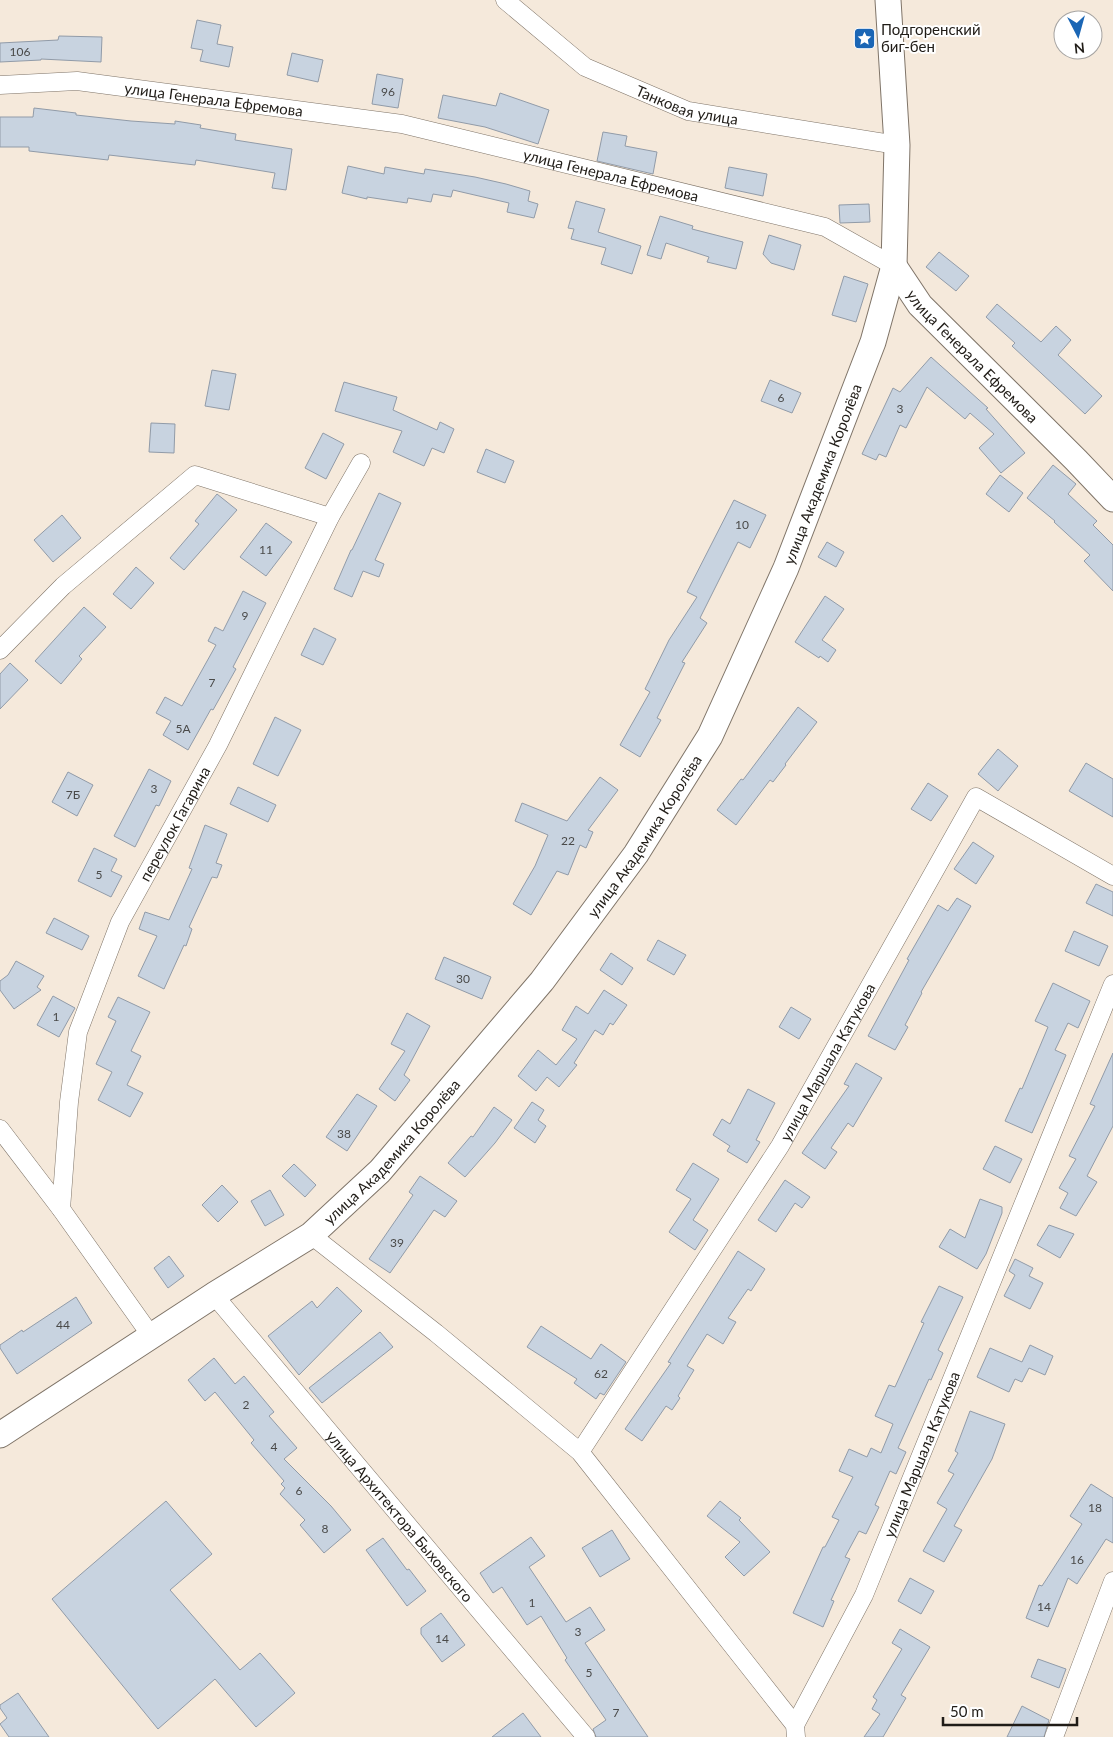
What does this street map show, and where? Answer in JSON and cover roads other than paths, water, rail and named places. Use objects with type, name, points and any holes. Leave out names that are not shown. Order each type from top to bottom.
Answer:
[{"type":"street","name":"Танковая улица","points":[[505,0],[585,67],[688,111],[897,146]]},
{"type":"street","name":"улица Академика Королёва","points":[[0,1436],[311,1235],[380,1170],[542,981],[636,854],[710,736],[786,568],[873,342],[894,266],[897,146],[888,0]]},
{"type":"street","name":"улица Генерала Ефремова","points":[[0,85],[77,82],[402,124],[825,227],[894,266],[920,305],[1113,499]]},
{"type":"street","name":"переулок Гагарина","points":[[62,1209],[68,1102],[78,1032],[120,922],[218,745],[330,517],[361,464]]},
{"type":"street","points":[[0,650],[63,586],[195,475],[330,517]]},
{"type":"street","name":"улица Маршала Катукова","points":[[580,1452],[780,1146],[976,797],[1113,876]]},
{"type":"street","name":"улица Маршала Катукова","points":[[796,1731],[864,1595],[1113,984]]},
{"type":"street","points":[[2,1136],[62,1209],[152,1336]]},
{"type":"street","points":[[311,1235],[436,1333],[580,1452],[796,1731]]},
{"type":"street","name":"улица Архитектора Быховского","points":[[214,1296],[586,1737]]},
{"type":"street","points":[[1054,1737],[1113,1581]]},
{"type":"place","name":"Подгоренский биг-бен","points":[[865,38]]}]
